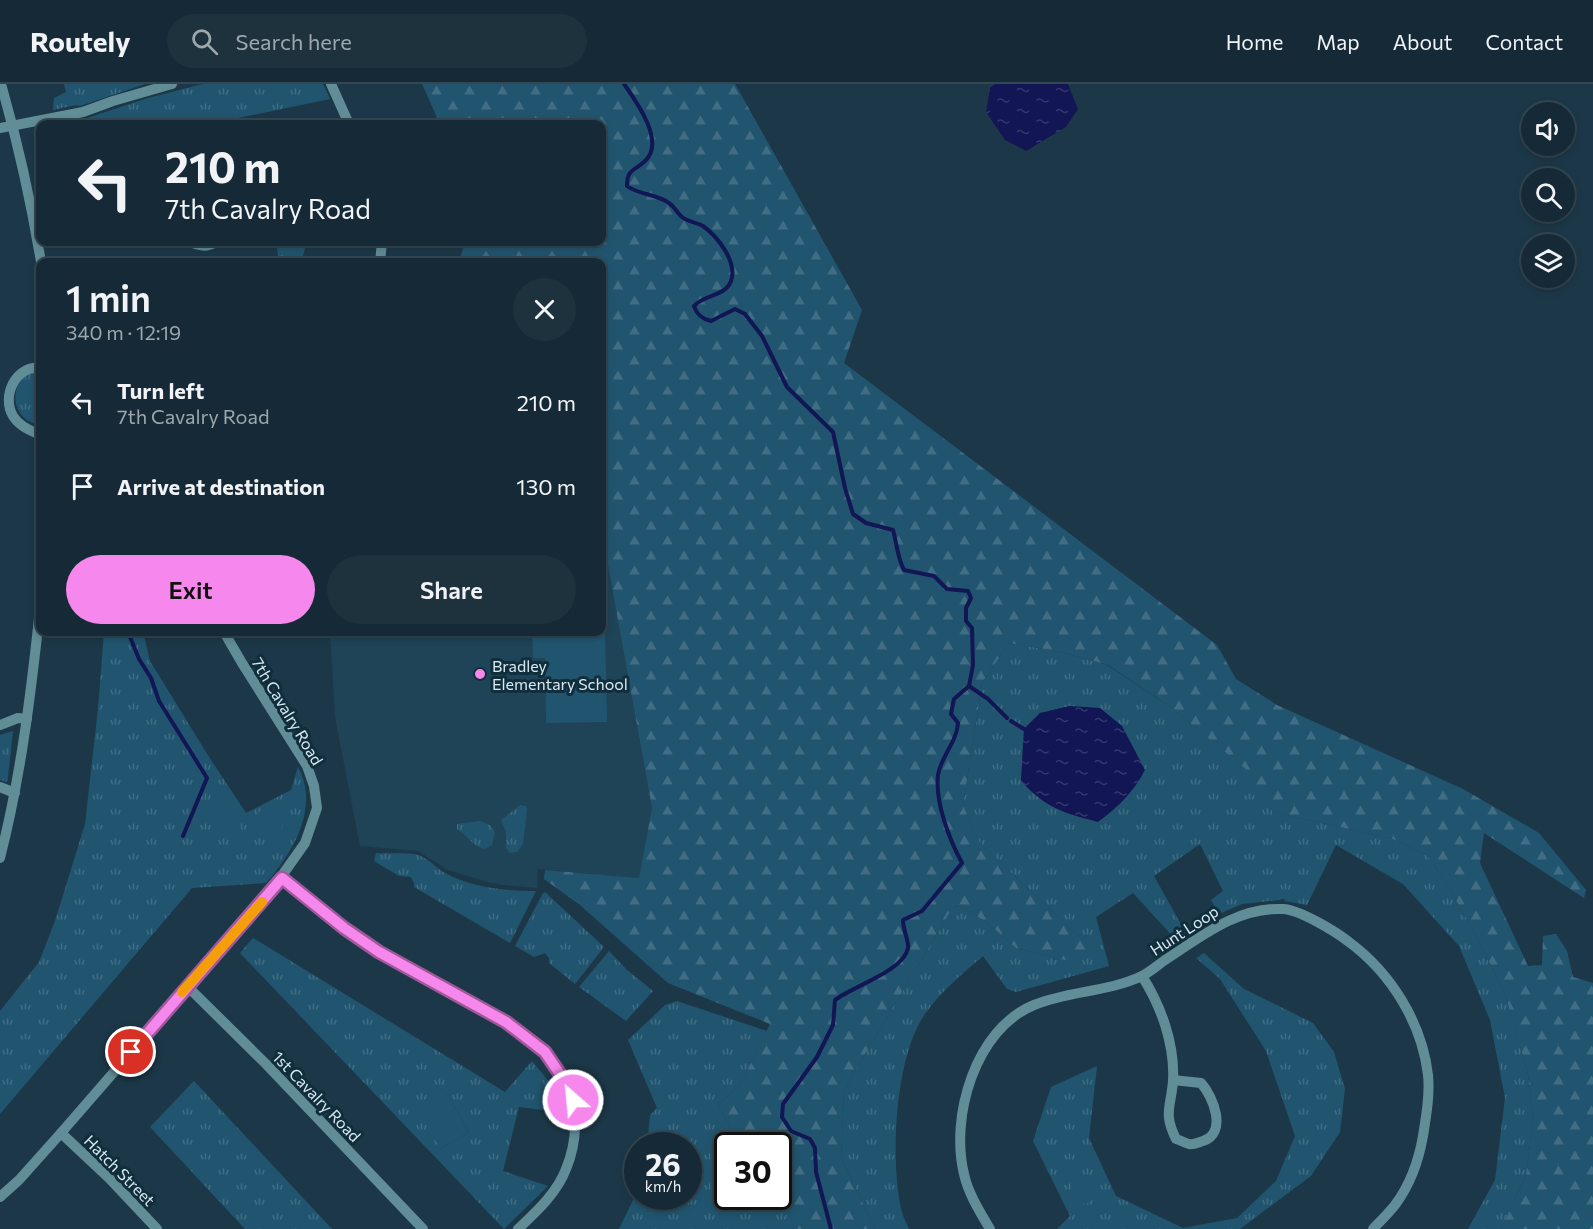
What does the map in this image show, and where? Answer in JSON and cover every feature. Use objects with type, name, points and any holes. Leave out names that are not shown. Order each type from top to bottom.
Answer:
[{"type":"street","points":[[1,84],[13,125],[36,232]]},
{"type":"street","points":[[331,84],[347,120]]},
{"type":"street","points":[[40,120],[83,112],[166,85]]},
{"type":"street","points":[[0,128],[36,121]]},
{"type":"street","points":[[36,367],[20,374],[10,386],[8,401],[12,415],[20,425],[36,433]]},
{"type":"street","points":[[0,858],[15,793],[37,636]]},
{"type":"street","name":"7th Cavalry Road","points":[[0,1197],[19,1180],[61,1133],[282,878],[305,843],[317,808],[308,766],[226,636]]},
{"type":"street","points":[[0,725],[18,718],[27,719]]},
{"type":"street","points":[[0,787],[15,793]]},
{"type":"street","points":[[282,878],[344,928],[379,952],[506,1022],[545,1052],[564,1080],[573,1100],[576,1131],[566,1170],[544,1203],[518,1229]]},
{"type":"street","name":"Hunt Loop","points":[[990,1229],[974,1201],[964,1175],[960,1148],[960,1120],[969,1085],[983,1052],[997,1033],[1014,1017],[1032,1005],[1057,997],[1112,986],[1142,976],[1234,916],[1256,910],[1286,909],[1337,933],[1364,953],[1389,981],[1411,1017],[1422,1049],[1428,1077],[1426,1115],[1420,1149],[1410,1179],[1396,1204],[1373,1229]]},
{"type":"street","points":[[1142,976],[1160,1009],[1169,1038],[1173,1080],[1168,1123],[1176,1139],[1192,1144],[1208,1139],[1216,1128],[1215,1110],[1209,1092],[1201,1083],[1173,1080]]},
{"type":"street","name":"1st Cavalry Road","points":[[187,986],[266,1064],[423,1229]]},
{"type":"street","name":"Hatch Street","points":[[61,1133],[109,1178],[157,1229]]},
{"type":"shaded area","name":"Bradley Elementary School","points":[[606,554],[652,808],[639,878],[538,869],[537,888],[503,885],[448,870],[418,851],[360,846],[335,717],[330,636],[606,636]]},
{"type":"green space","points":[[64,84],[145,84],[80,106],[53,110],[54,98],[66,92]]},
{"type":"green space","points":[[203,84],[323,84],[330,99],[228,120],[81,120],[148,98]]},
{"type":"green space","points":[[422,84],[735,84],[862,310],[844,363],[1217,645],[1236,679],[1277,705],[1463,789],[1539,833],[1586,890],[1584,898],[1484,833],[1480,863],[1528,966],[1542,965],[1543,936],[1556,934],[1567,951],[1573,977],[1593,983],[1593,1229],[1501,1229],[1526,1175],[1533,1119],[1528,1074],[1506,997],[1451,891],[1429,857],[1393,839],[1273,812],[1248,771],[1172,708],[1108,665],[1057,651],[1009,643],[982,683],[963,805],[979,842],[1084,941],[1089,950],[1084,960],[1069,961],[1016,948],[989,924],[961,906],[953,907],[844,1092],[841,1157],[875,1229],[794,1229],[788,1210],[792,1210],[792,1132],[733,1132],[718,1104],[740,1086],[770,1024],[668,983],[580,905],[544,879],[545,870],[639,878],[652,808],[606,554],[606,258],[460,258],[464,246],[606,246],[606,120],[438,120]]},
{"type":"green space","points":[[277,246],[306,246],[302,258],[278,258]]},
{"type":"green space","points":[[36,373],[36,423],[21,415],[15,398],[21,381]]},
{"type":"green space","points":[[104,636],[144,636],[150,661],[246,813],[291,790],[298,767],[304,782],[305,813],[294,844],[266,883],[192,888],[0,1114],[0,1011],[39,962],[55,921],[85,824]]},
{"type":"green space","points":[[532,636],[605,636],[607,722],[546,723],[545,658],[533,658]]},
{"type":"green space","points":[[1009,643],[1057,651],[1107,665],[1172,708],[1249,771],[1273,812],[1393,839],[1429,857],[1451,891],[1484,951],[1506,997],[1528,1074],[1533,1119],[1526,1175],[1501,1229],[1468,1229],[1495,1180],[1505,1098],[1490,1020],[1459,946],[1403,884],[1336,845],[1307,905],[1281,899],[1242,904],[1219,914],[1211,900],[1223,891],[1200,844],[1154,876],[1187,935],[1177,941],[1133,893],[1096,917],[1109,966],[1016,992],[1007,989],[983,956],[938,998],[925,1014],[915,1032],[901,1081],[896,1163],[902,1211],[909,1229],[875,1229],[841,1157],[844,1092],[953,907],[961,906],[989,924],[1016,948],[1069,961],[1084,941],[979,842],[963,805],[982,683]],"holes":[[[1070,706],[1021,781],[1024,729],[1040,713]]]},
{"type":"green space","points":[[13,731],[7,782],[0,780],[0,735]]},
{"type":"green space","points":[[238,805],[241,829],[219,836],[215,812],[220,808]]},
{"type":"green space","points":[[520,805],[526,806],[527,809],[523,844],[517,852],[510,853],[506,848],[506,832],[501,820]]},
{"type":"green space","points":[[278,807],[284,814],[281,832],[263,831],[255,836],[249,833],[247,825],[257,814],[268,808]]},
{"type":"green space","points":[[480,821],[490,825],[495,832],[492,845],[485,849],[477,846],[457,830],[457,824]]},
{"type":"green space","points":[[376,853],[418,855],[445,873],[467,882],[501,889],[536,891],[510,943],[414,887],[411,877],[399,876],[374,861]]},
{"type":"green space","points":[[545,892],[604,947],[575,984],[549,963],[549,958],[545,953],[534,957],[515,946]]},
{"type":"green space","points":[[253,938],[505,1092],[532,1061],[550,1083],[560,1112],[519,1107],[503,1171],[548,1186],[504,1229],[240,953]],"holes":[[[447,1094],[469,1132],[440,1149]]]},
{"type":"green space","points":[[609,951],[627,970],[653,991],[626,1021],[579,987]]},
{"type":"green space","points":[[1204,953],[1244,989],[1313,1023],[1334,1052],[1345,1089],[1340,1132],[1311,1176],[1240,1229],[1057,1229],[1070,1216],[1033,1141],[1051,1087],[1097,1066],[1089,1138],[1116,1196],[1183,1228],[1237,1218],[1276,1181],[1295,1136],[1266,1051],[1220,979],[1196,958]]},
{"type":"green space","points":[[677,1001],[767,1031],[740,1086],[718,1104],[733,1132],[714,1132],[714,1210],[789,1210],[794,1229],[619,1229],[628,1210],[702,1210],[702,1132],[648,1132],[650,1115],[657,1108],[628,1040],[665,1005]]},
{"type":"green space","points":[[194,1081],[332,1229],[245,1229],[150,1127]]},
{"type":"green space","points":[[447,1094],[469,1132],[440,1149],[418,1110]]},
{"type":"green space","points":[[1083,1180],[1091,1184],[1095,1192],[1091,1200],[1083,1204],[1075,1200],[1071,1192],[1075,1184]]},
{"type":"water","points":[[995,84],[1068,84],[1078,109],[1066,127],[1026,151],[1005,140],[986,112],[990,88]]},
{"type":"water","points":[[1070,706],[1100,708],[1122,726],[1145,770],[1124,799],[1098,822],[1056,808],[1039,798],[1021,781],[1024,729],[1040,713]]},
{"type":"waterway","points":[[624,84],[647,122],[652,143],[651,153],[645,161],[632,170],[628,176],[627,186],[664,200],[671,204],[684,219],[703,226],[720,243],[732,266],[731,281],[728,286],[719,293],[698,302],[694,306],[697,312],[702,318],[711,321],[735,309],[745,314],[762,336],[787,387],[833,432],[853,514],[866,523],[893,530],[898,555],[904,570],[934,576],[947,589],[968,591],[971,598],[966,608],[966,621],[972,628],[973,665],[969,686],[954,699],[951,714],[958,723],[957,730],[938,775],[939,797],[944,820],[962,863],[922,911],[903,920],[908,948],[897,964],[835,1000],[833,1025],[817,1057],[783,1104],[782,1117],[791,1131],[810,1139],[815,1148],[816,1172],[831,1229]]},
{"type":"waterway","points":[[130,636],[139,659],[151,678],[159,701],[207,778],[183,836]]},
{"type":"waterway","points":[[969,686],[988,699],[1007,718]]},
{"type":"waterway","points":[[1011,721],[1024,729]]},
{"type":"slow traffic","points":[[182,992],[262,902]]},
{"type":"place","name":"Bradley Elementary School","points":[[480,674]]},
{"type":"route","points":[[131,1052],[282,878],[344,928],[379,952],[506,1022],[545,1052],[564,1080],[573,1100]]}]
